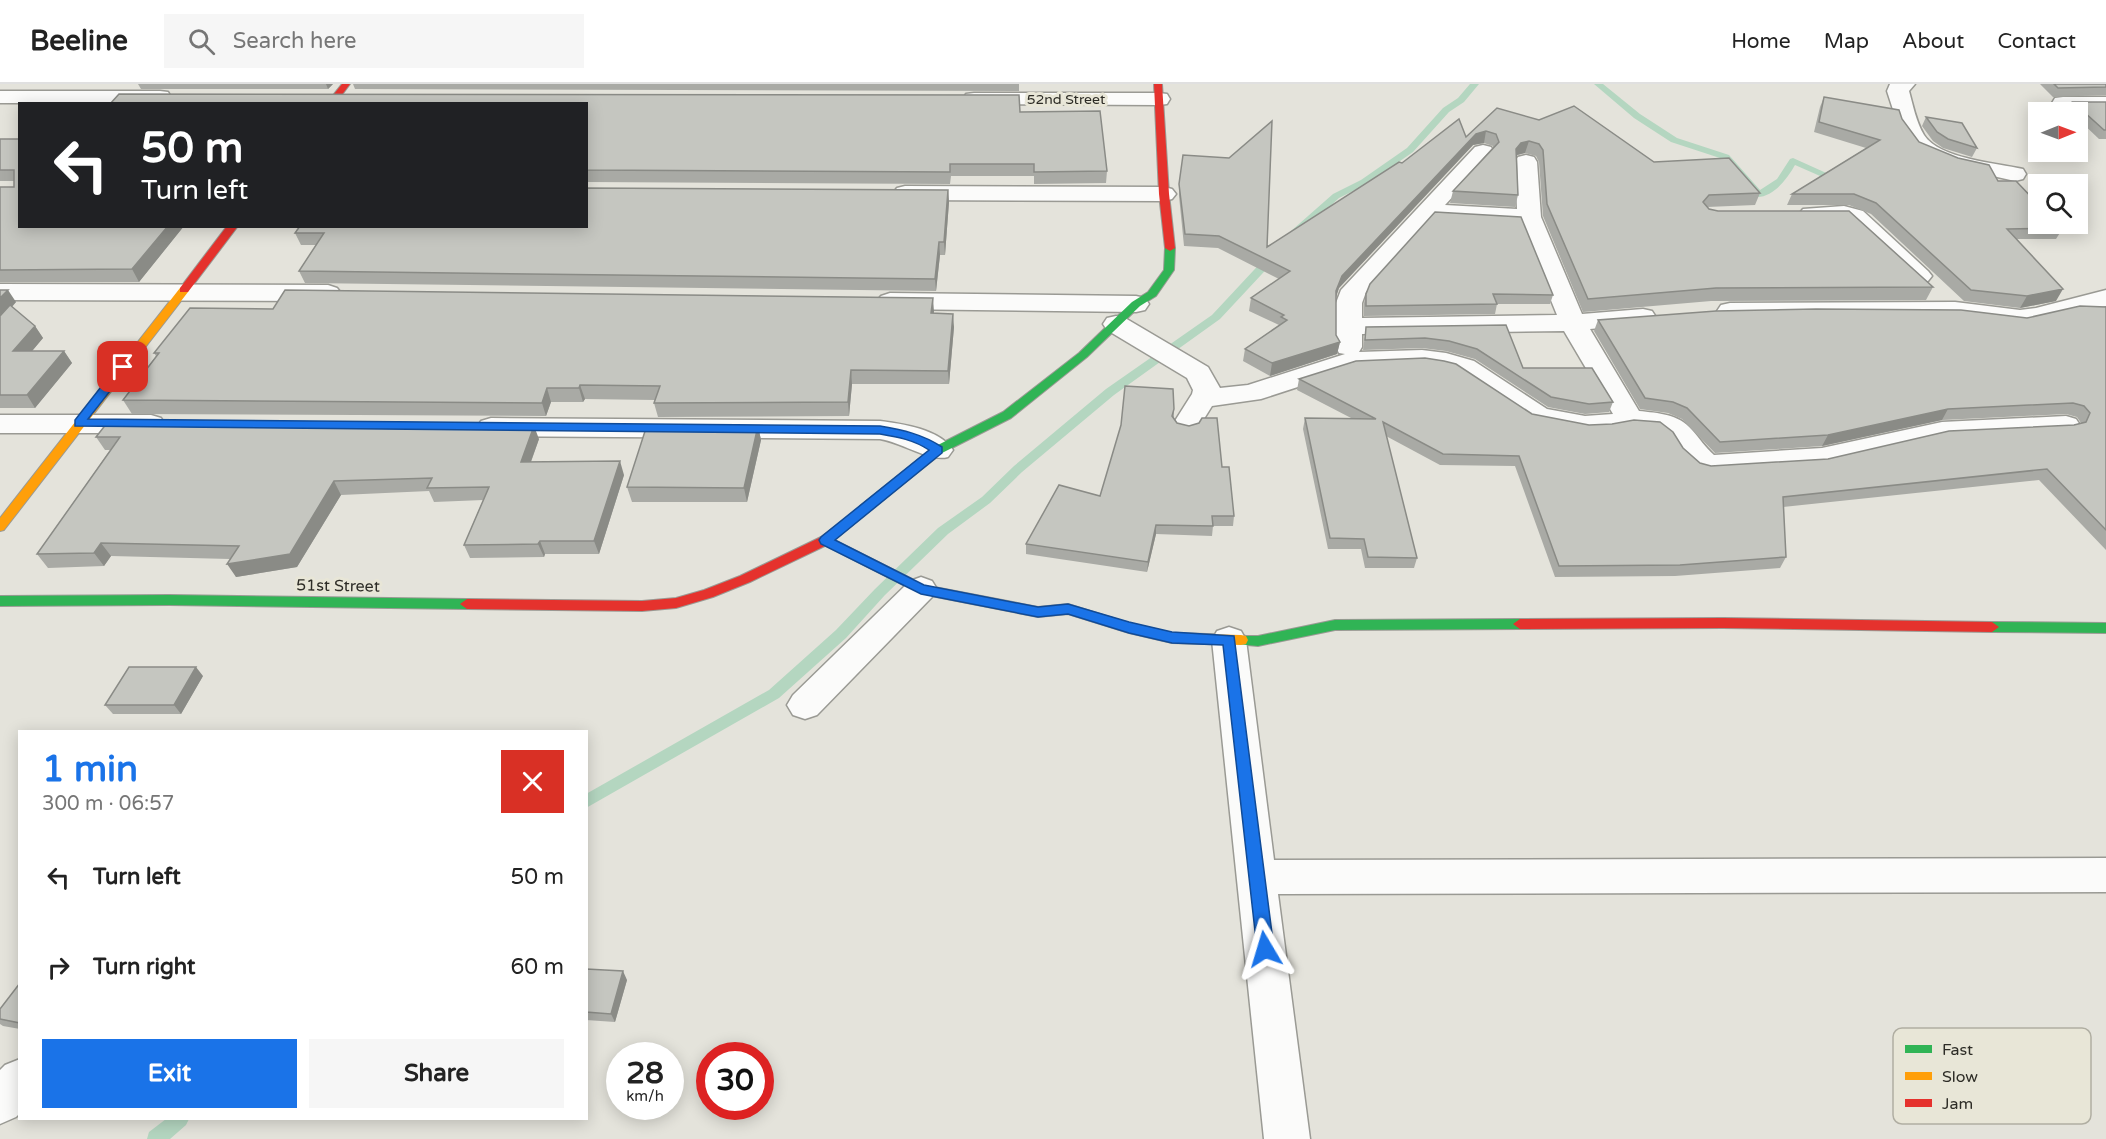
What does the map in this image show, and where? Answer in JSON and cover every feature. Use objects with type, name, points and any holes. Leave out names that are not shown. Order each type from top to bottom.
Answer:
[{"type":"street","points":[[1905,84],[1898,87],[1898,91],[1914,139],[1921,146],[1936,155],[2015,174]]},
{"type":"street","name":"52nd Street","points":[[956,99],[1158,92]]},
{"type":"street","name":"51st Street","points":[[3,604],[169,600],[642,606],[676,603],[745,579],[826,540],[938,450],[1007,415],[1122,327],[1136,304],[1152,294],[1169,270],[1171,254],[1164,194],[1158,92]]},
{"type":"street","points":[[0,97],[179,97]]},
{"type":"street","points":[[2088,103],[2106,103]]},
{"type":"street","points":[[1350,362],[1349,303],[1354,290],[1483,152]]},
{"type":"street","points":[[1527,162],[1529,217],[1573,322],[1630,419]]},
{"type":"street","points":[[881,193],[1164,194]]},
{"type":"street","points":[[1426,211],[1529,217]]},
{"type":"street","points":[[1789,214],[1844,213],[1855,216],[1955,310]]},
{"type":"street","points":[[0,527],[231,228]]},
{"type":"street","points":[[0,292],[349,294]]},
{"type":"street","points":[[1711,311],[1955,310],[2020,318],[2037,316],[2106,298]]},
{"type":"street","points":[[862,300],[1136,304]]},
{"type":"street","points":[[1348,326],[1573,322],[1665,315]]},
{"type":"street","points":[[1122,327],[1202,386],[1251,393],[1350,362],[1422,358],[1446,361],[1464,367],[1539,417],[1585,425],[1608,424],[1630,419],[1664,423],[1681,435],[1690,450],[1707,465],[1822,458],[1942,431],[2066,424]]},
{"type":"street","points":[[1187,424],[1199,402],[1202,386]]},
{"type":"street","points":[[0,424],[174,424]]},
{"type":"street","points":[[469,426],[880,430],[923,440],[938,450]]},
{"type":"street","points":[[826,540],[913,585],[1038,612],[1068,609],[1129,628],[1172,638],[1258,641],[1335,625],[1723,623],[2106,628]]},
{"type":"street","points":[[805,705],[913,585]]},
{"type":"street","points":[[1229,640],[1287,1139]]},
{"type":"street","points":[[1257,878],[2106,875]]},
{"type":"street","points":[[0,1102],[18,1082]]},
{"type":"building","points":[[2054,84],[2106,84],[2106,87],[2058,88]]},
{"type":"building","points":[[119,94],[1019,95],[1020,112],[1100,111],[1107,171],[1034,172],[1034,164],[950,164],[950,172],[588,170],[588,102],[112,102]]},
{"type":"building","points":[[1824,97],[1899,110],[1902,119],[1919,142],[1958,158],[1989,165],[1998,181],[2016,181],[2028,194],[2028,229],[2007,229],[2063,289],[2027,296],[1971,290],[1876,203],[1854,194],[1792,194],[1880,140],[1819,122]]},
{"type":"building","points":[[2088,102],[2106,102],[2106,130],[2088,116]]},
{"type":"building","points":[[1574,106],[1654,162],[1729,158],[1760,193],[1709,195],[1703,202],[1709,209],[1718,211],[1849,211],[1933,287],[1716,288],[1588,299],[1547,204],[1543,150],[1539,144],[1529,141],[1521,143],[1516,149],[1518,195],[1453,191],[1499,142],[1496,134],[1486,131],[1476,134],[1342,276],[1336,291],[1336,335],[1340,342],[1272,363],[1245,349],[1287,320],[1281,317],[1284,315],[1251,298],[1290,271],[1219,236],[1185,234],[1179,184],[1183,155],[1229,158],[1272,121],[1267,247],[1399,162],[1402,163],[1459,119],[1466,137],[1497,108],[1539,120]]},
{"type":"building","points":[[1926,117],[1962,123],[1977,148],[1948,139],[1937,132]]},
{"type":"building","points":[[0,139],[18,139],[18,228],[166,228],[132,269],[0,270],[0,187],[14,187],[14,170],[0,170]]},
{"type":"building","points":[[588,188],[948,190],[944,242],[939,242],[935,279],[299,271],[324,233],[295,233],[299,228],[588,228]]},
{"type":"building","points":[[1435,212],[1521,217],[1553,295],[1493,294],[1497,304],[1366,306],[1366,294],[1370,284]]},
{"type":"building","points":[[0,290],[8,290],[0,298]]},
{"type":"building","points":[[285,290],[933,298],[931,313],[953,314],[948,371],[851,370],[848,402],[654,403],[660,386],[580,385],[579,388],[547,388],[542,403],[123,400],[159,353],[154,353],[190,308],[273,309]]},
{"type":"building","points":[[10,305],[35,326],[13,351],[64,351],[27,395],[0,395],[0,316]]},
{"type":"building","points":[[2080,306],[2106,307],[2106,530],[2047,469],[1783,497],[1786,557],[1680,565],[1559,566],[1519,456],[1443,454],[1383,422],[1417,558],[1368,557],[1364,539],[1330,538],[1305,418],[1376,419],[1299,379],[1356,361],[1425,358],[1456,364],[1532,414],[1589,425],[1634,420],[1660,422],[1673,432],[1683,448],[1700,463],[1711,466],[1828,459],[1949,431],[2074,425],[2086,422],[2090,413],[2084,406],[2073,403],[1948,409],[1828,435],[1720,442],[1687,408],[1673,402],[1645,398],[1598,320],[1716,311],[1816,309],[1961,310],[2027,318]]},
{"type":"building","points":[[1506,325],[1523,368],[1592,368],[1613,402],[1589,404],[1551,397],[1477,349],[1449,341],[1425,338],[1365,340],[1366,327]]},
{"type":"building","points":[[1125,386],[1173,389],[1172,416],[1177,423],[1189,426],[1199,423],[1202,418],[1217,418],[1222,467],[1229,467],[1234,516],[1212,516],[1213,526],[1156,525],[1148,562],[1026,544],[1059,485],[1100,496],[1121,425]]},
{"type":"building","points":[[107,423],[534,426],[521,462],[620,461],[594,541],[464,545],[489,487],[427,488],[432,478],[334,481],[290,554],[227,564],[239,546],[101,543],[94,553],[37,554],[120,437],[96,437]]},
{"type":"building","points":[[647,425],[758,426],[744,488],[627,487]]},
{"type":"building","points":[[129,667],[196,667],[174,705],[105,705]]},
{"type":"building","points":[[588,969],[623,971],[611,1014],[588,1012]]},
{"type":"building","points":[[18,986],[18,1023],[0,1019],[0,1009]]},
{"type":"waterway","points":[[1295,233],[1336,196],[1364,182],[1410,150],[1446,110],[1461,100],[1475,84]]},
{"type":"waterway","points":[[1598,84],[1637,116],[1674,140],[1726,157],[1759,195],[1781,181],[1793,161],[1839,181]]},
{"type":"waterway","points":[[588,801],[774,694],[841,634],[880,592],[943,531],[986,500],[1018,469],[1110,392],[1216,317],[1271,258]]},
{"type":"waterway","points":[[156,1139],[179,1120]]},
{"type":"traffic: fast","points":[[864,509],[938,450],[1007,415],[1083,355],[1136,304],[1152,294],[1169,270],[1170,248]]},
{"type":"traffic: fast","points":[[0,601],[169,600],[467,604]]},
{"type":"traffic: fast","points":[[1241,640],[1258,641],[1335,625],[1520,624]]},
{"type":"traffic: fast","points":[[1992,627],[2106,628]]},
{"type":"traffic: slow","points":[[0,527],[184,290]]},
{"type":"traffic: slow","points":[[826,540],[921,589],[1038,612],[1068,609],[1129,628],[1172,638],[1241,640]]},
{"type":"traffic: jam","points":[[332,102],[346,84]]},
{"type":"traffic: jam","points":[[1158,84],[1164,194],[1170,248]]},
{"type":"traffic: jam","points":[[184,290],[231,228]]},
{"type":"traffic: jam","points":[[467,604],[642,606],[676,603],[708,594],[745,579],[826,540],[864,509]]},
{"type":"traffic: jam","points":[[1520,624],[1723,623],[1992,627]]},
{"type":"route","points":[[123,367],[79,423],[880,430],[923,440],[938,450],[826,540],[921,589],[1038,612],[1068,609],[1129,628],[1172,638],[1229,640],[1265,949]]}]
